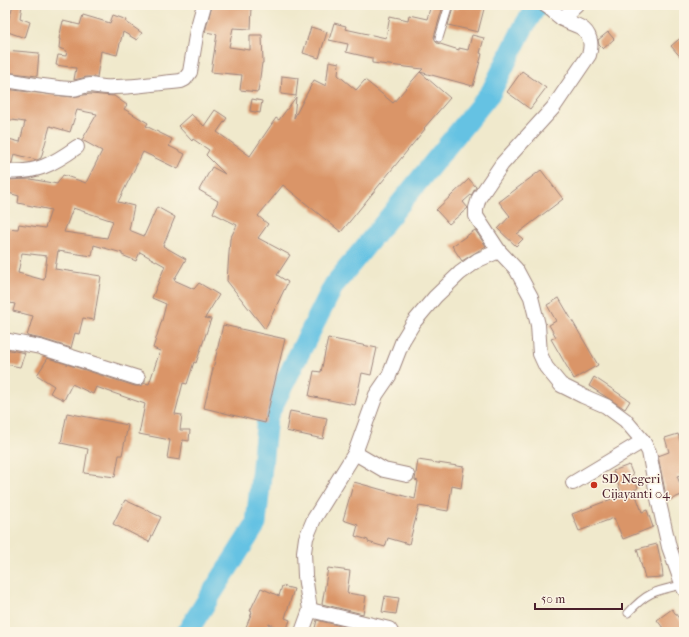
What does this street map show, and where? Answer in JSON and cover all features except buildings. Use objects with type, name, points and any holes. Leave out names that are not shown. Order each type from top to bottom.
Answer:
[{"type":"street","points":[[5,80],[53,88],[72,89],[78,89],[86,86],[128,87],[181,81],[189,76],[197,30],[204,5]]},
{"type":"street","points":[[562,19],[577,5]]},
{"type":"street","points":[[548,7],[562,19],[582,28],[589,36],[591,47],[588,55],[552,108],[502,164],[479,198],[476,208],[476,216],[499,251],[516,269],[531,297],[538,325],[540,354],[546,368],[561,385],[606,406],[625,420],[643,441],[649,452],[668,539],[683,587]]},
{"type":"street","points":[[5,171],[19,172],[44,167],[52,164],[78,147]]},
{"type":"street","points":[[302,632],[310,610],[305,576],[304,552],[306,538],[314,519],[355,453],[376,395],[389,376],[403,340],[414,322],[435,297],[460,273],[478,260],[499,251]]},
{"type":"street","points":[[5,340],[40,347],[138,378]]},
{"type":"street","points":[[573,483],[643,441]]},
{"type":"street","points":[[355,453],[384,470],[407,474]]},
{"type":"street","points":[[310,610],[390,629],[391,632]]},
{"type":"lane","points":[[439,38],[449,5]]},
{"type":"lane","points":[[628,614],[639,601],[656,591],[683,587]]},
{"type":"waterway","points":[[187,632],[256,524],[267,417],[334,285],[491,92],[523,28],[537,5]]},
{"type":"place","name":"SD Negeri Cijayanti 04","points":[[594,485]]}]
